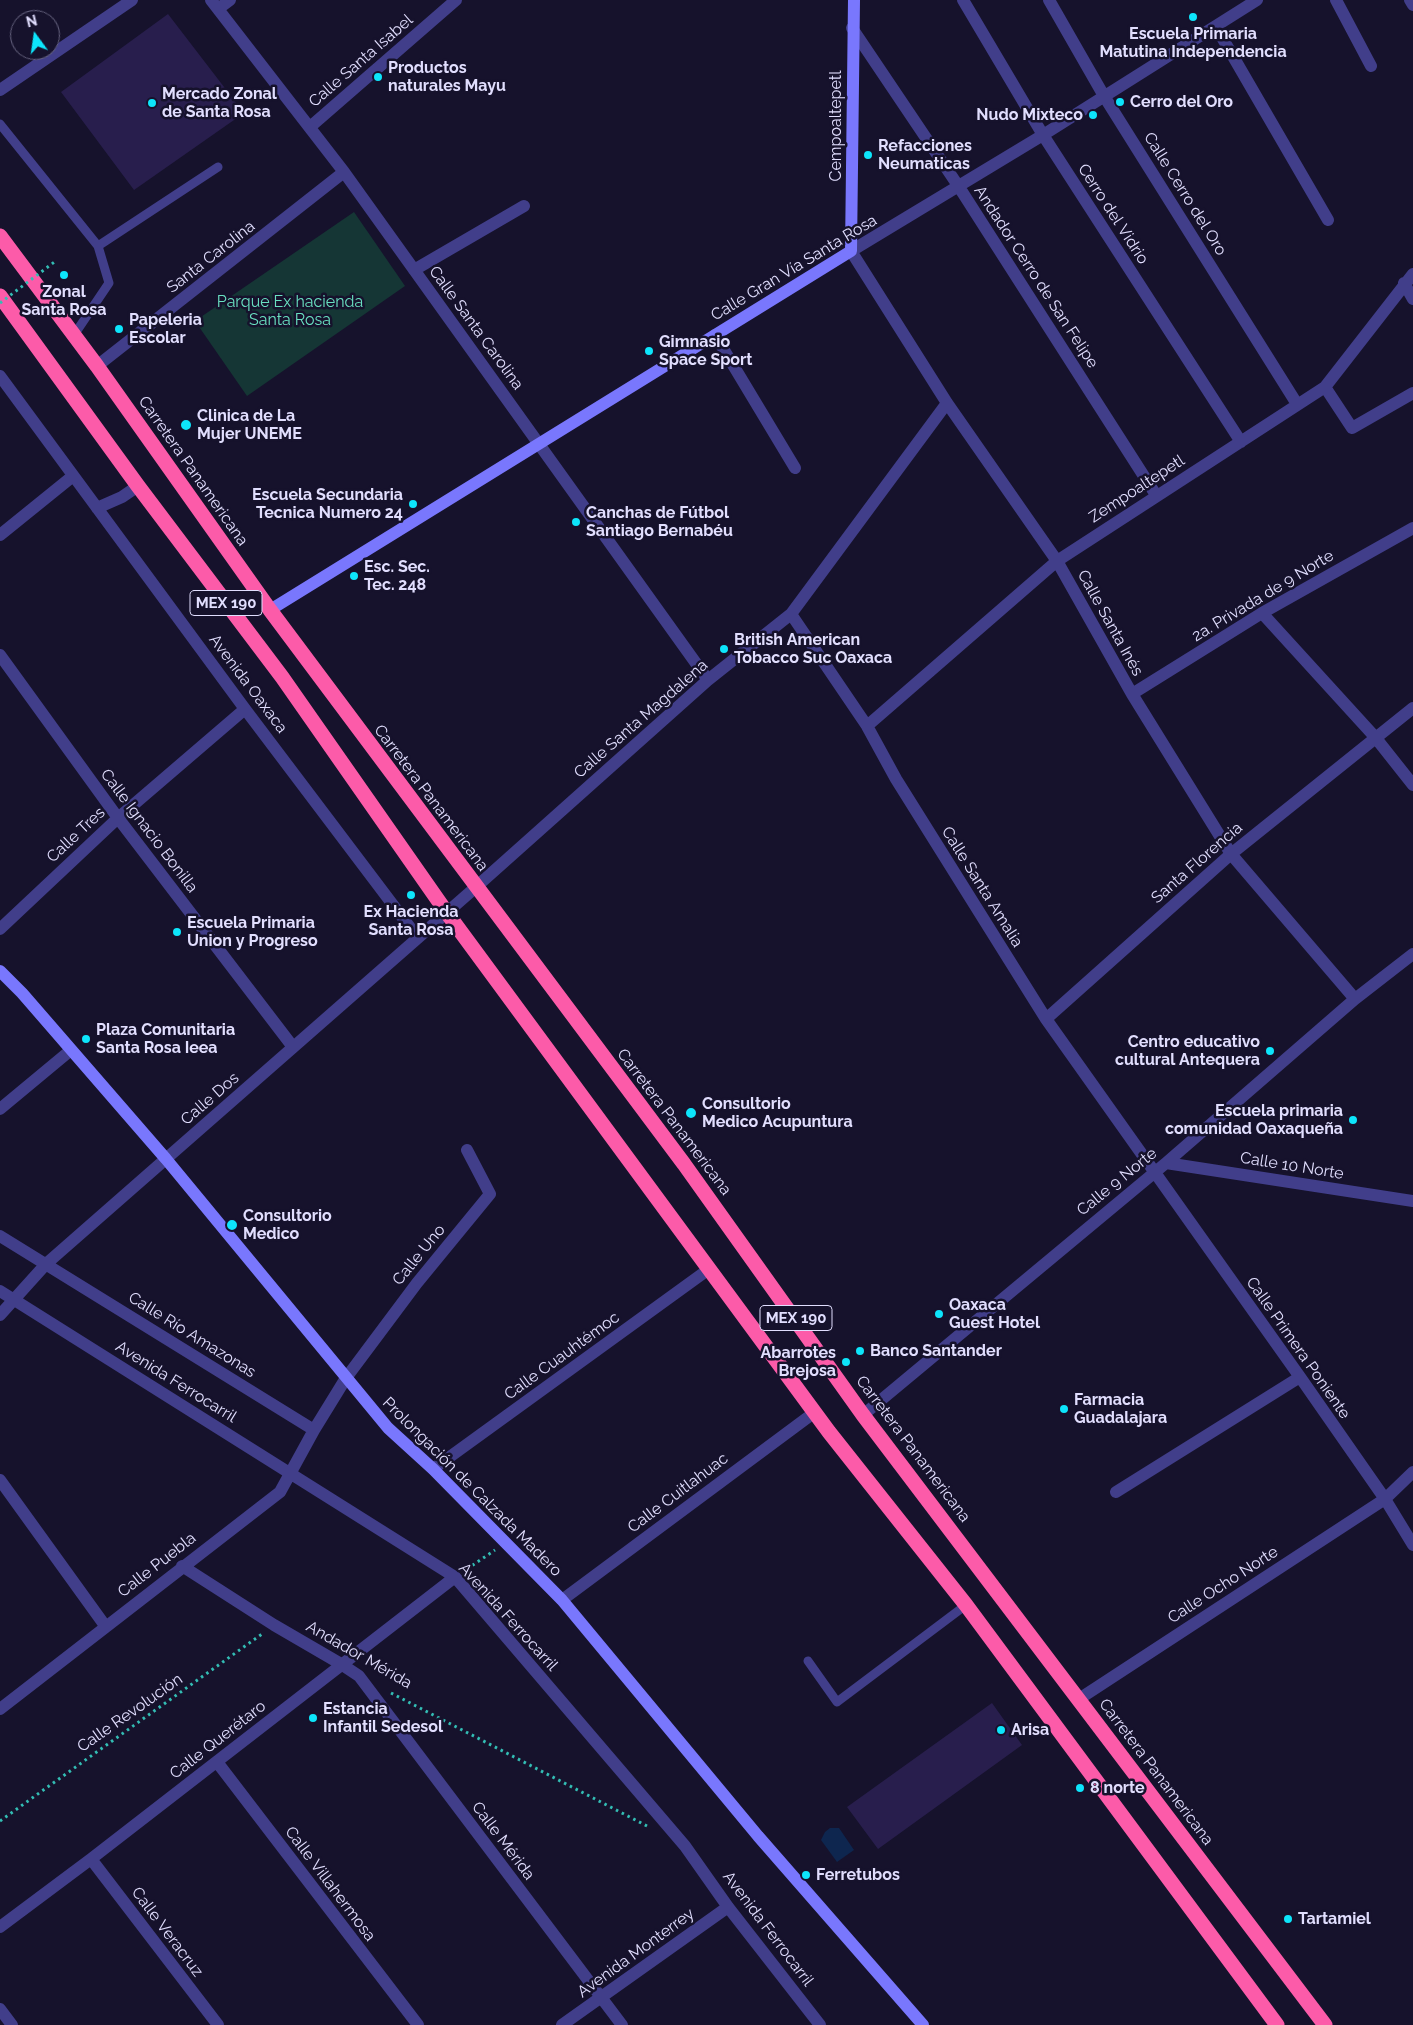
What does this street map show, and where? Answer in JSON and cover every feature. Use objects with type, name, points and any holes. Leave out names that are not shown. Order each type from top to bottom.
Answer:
[{"type":"highway","name":"Carretera Panamericana","points":[[0,236],[97,366],[270,610],[684,1164],[863,1415],[1325,2025]]},
{"type":"highway","name":"MEX 190","points":[[0,296],[138,486],[282,677],[447,913],[709,1270],[814,1412],[966,1605],[1277,2025]]},
{"type":"street","points":[[0,90],[132,0]]},
{"type":"street","points":[[215,4],[230,0]]},
{"type":"street","name":"Calle Santa Isabel","points":[[310,127],[456,0]]},
{"type":"street","name":"Cempoaltepetl","points":[[851,251],[852,28],[854,0]]},
{"type":"street","name":"Cerro del Vidrio","points":[[963,0],[1043,135],[1241,442]]},
{"type":"street","name":"Calle Cerro del Oro","points":[[1048,0],[1104,96],[1296,404]]},
{"type":"street","name":"Calle Gran Vía Santa Rosa","points":[[270,610],[851,251],[1043,135],[1257,0]]},
{"type":"street","points":[[1336,0],[1371,66]]},
{"type":"street","points":[[1410,0],[1413,6]]},
{"type":"street","name":"Calle Santa Carolina","points":[[215,4],[344,172],[708,680]]},
{"type":"street","points":[[1216,27],[1328,220]]},
{"type":"street","name":"Andador Cerro de San Felipe","points":[[852,28],[958,187],[1156,495]]},
{"type":"street","name":"Santa Carolina","points":[[97,366],[344,172]]},
{"type":"street","points":[[414,270],[524,206]]},
{"type":"street","name":"Calle Santa Inés","points":[[851,251],[946,403],[1057,561],[1132,694],[1231,854],[1356,999]]},
{"type":"street","points":[[1409,278],[1413,299]]},
{"type":"street","name":"Zempoaltepetl","points":[[867,726],[1057,561],[1156,495],[1241,442],[1296,404],[1312,397],[1325,387],[1409,278]]},
{"type":"street","points":[[715,335],[795,468]]},
{"type":"street","name":"Avenida Oaxaca","points":[[0,376],[418,938]]},
{"type":"street","points":[[1325,387],[1352,428],[1413,394]]},
{"type":"street","name":"Calle Santa Magdalena","points":[[447,913],[708,680],[791,614],[946,403]]},
{"type":"street","points":[[0,535],[73,476]]},
{"type":"street","points":[[97,508],[122,497],[138,486]]},
{"type":"street","name":"2a. Privada de 9 Norte","points":[[1132,694],[1262,613],[1413,528]]},
{"type":"street","points":[[1262,613],[1375,737],[1413,785]]},
{"type":"street","name":"Calle Santa Amalia","points":[[791,614],[867,726],[896,779],[1046,1019],[1154,1172]]},
{"type":"street","name":"Calle Ignacio Bonilla","points":[[0,655],[118,818],[293,1047]]},
{"type":"street","name":"Santa Florencia","points":[[1046,1019],[1231,854],[1413,708]]},
{"type":"street","name":"Calle Tres","points":[[0,929],[118,818],[246,709]]},
{"type":"street","name":"Calle Dos","points":[[0,1315],[46,1264],[447,913]]},
{"type":"street","name":"Calle 9 Norte","points":[[863,1415],[1166,1163],[1356,999],[1413,954]]},
{"type":"street","name":"Prolongación de Calzada Madero","points":[[0,971],[22,993],[166,1160],[388,1428],[433,1469],[562,1600],[758,1836],[923,2025]]},
{"type":"street","points":[[0,1109],[71,1050]]},
{"type":"street","name":"Calle Uno","points":[[346,1378],[417,1282],[490,1194],[467,1150]]},
{"type":"street","name":"Calle 10 Norte","points":[[1166,1163],[1413,1201]]},
{"type":"street","name":"Calle Primera Poniente","points":[[1154,1172],[1300,1377],[1384,1499],[1413,1545]]},
{"type":"street","name":"Calle Río Amazonas","points":[[0,1236],[314,1430]]},
{"type":"street","name":"Calle Cuauhtémoc","points":[[433,1469],[709,1270]]},
{"type":"street","name":"Avenida Ferrocarril","points":[[0,1291],[455,1577],[685,1846],[728,1906],[820,2025]]},
{"type":"street","points":[[1116,1492],[1300,1377]]},
{"type":"street","points":[[314,1430],[346,1378]]},
{"type":"street","name":"Calle Cuitlahuac","points":[[562,1600],[814,1412]]},
{"type":"street","name":"Calle Puebla","points":[[0,1709],[182,1566],[280,1492],[314,1430]]},
{"type":"street","name":"Calle Ocho Norte","points":[[1079,1699],[1384,1499],[1413,1472]]},
{"type":"street","points":[[0,1480],[106,1627]]},
{"type":"street","name":"Andador Mérida","points":[[182,1566],[274,1625],[359,1676]]},
{"type":"street","name":"Calle Querétaro","points":[[0,1927],[91,1859],[455,1577]]},
{"type":"street","name":"Calle Mérida","points":[[359,1676],[622,2025]]},
{"type":"street","name":"Calle Villahermosa","points":[[217,1762],[418,2025]]},
{"type":"street","name":"Calle Veracruz","points":[[91,1859],[218,2025]]},
{"type":"street","name":"Avenida Monterrey","points":[[562,2025],[728,1906]]},
{"type":"street","points":[[0,2009],[12,2025]]},
{"type":"lane","points":[[0,124],[98,246],[109,283],[74,335]]},
{"type":"lane","points":[[98,246],[218,167]]},
{"type":"lane","points":[[808,1660],[836,1702],[966,1605]]},
{"type":"path","points":[[0,303],[57,260]]},
{"type":"path","points":[[455,1577],[506,1543]]},
{"type":"path","name":"Calle Revolución","points":[[0,1821],[274,1625]]},
{"type":"path","name":"Andador Mérida","points":[[385,1690],[650,1828]]},
{"type":"green space","name":"Parque Ex hacienda Santa Rosa","points":[[354,212],[405,286],[247,396],[195,321]]},
{"type":"water","points":[[830,1828],[839,1828],[854,1850],[837,1862],[821,1840],[825,1832]]},
{"type":"building","name":"Mercado Zonal de Santa Rosa","points":[[168,14],[244,113],[134,190],[61,92]]},
{"type":"building","points":[[992,1703],[1022,1745],[878,1849],[847,1807]]},
{"type":"place","name":"Escuela Primaria Matutina Independencia","points":[[1193,17]]},
{"type":"place","name":"Productos naturales Mayu","points":[[378,77]]},
{"type":"place","name":"Cerro del Oro","points":[[1120,102]]},
{"type":"place","name":"Mercado Zonal de Santa Rosa","points":[[152,103]]},
{"type":"place","name":"Nudo Mixteco","points":[[1093,115]]},
{"type":"place","name":"Refacciones Neumaticas","points":[[868,155]]},
{"type":"place","name":"Zonal Santa Rosa","points":[[64,275]]},
{"type":"place","name":"Papeleria Escolar","points":[[119,329]]},
{"type":"place","name":"Gimnasio Space Sport","points":[[649,351]]},
{"type":"place","name":"Clinica de La Mujer UNEME","points":[[186,425]]},
{"type":"place","name":"Escuela Secundaria Tecnica Numero 24","points":[[413,504]]},
{"type":"place","name":"Canchas de Fútbol Santiago Bernabéu","points":[[576,522]]},
{"type":"place","name":"Esc. Sec. Tec. 248","points":[[354,576]]},
{"type":"place","name":"British American Tobacco Suc Oaxaca","points":[[724,649]]},
{"type":"place","name":"Ex Hacienda Santa Rosa","points":[[411,895]]},
{"type":"place","name":"Escuela Primaria Union y Progreso","points":[[177,932]]},
{"type":"place","name":"Plaza Comunitaria Santa Rosa Ieea","points":[[86,1039]]},
{"type":"place","name":"Centro educativo cultural Antequera","points":[[1270,1051]]},
{"type":"place","name":"Consultorio Medico Acupuntura","points":[[691,1113]]},
{"type":"place","name":"Escuela primaria comunidad Oaxaqueña","points":[[1353,1120]]},
{"type":"place","name":"Consultorio Medico","points":[[232,1225]]},
{"type":"place","name":"Oaxaca Guest Hotel","points":[[939,1314]]},
{"type":"place","name":"Banco Santander","points":[[860,1351]]},
{"type":"place","name":"Abarrotes Brejosa","points":[[846,1362]]},
{"type":"place","name":"Farmacia Guadalajara","points":[[1064,1409]]},
{"type":"place","name":"Estancia Infantil Sedesol","points":[[313,1718]]},
{"type":"place","name":"Arisa","points":[[1001,1730]]},
{"type":"place","name":"8 norte","points":[[1080,1788]]},
{"type":"place","name":"Ferretubos","points":[[806,1875]]},
{"type":"place","name":"Tartamiel","points":[[1288,1919]]}]
